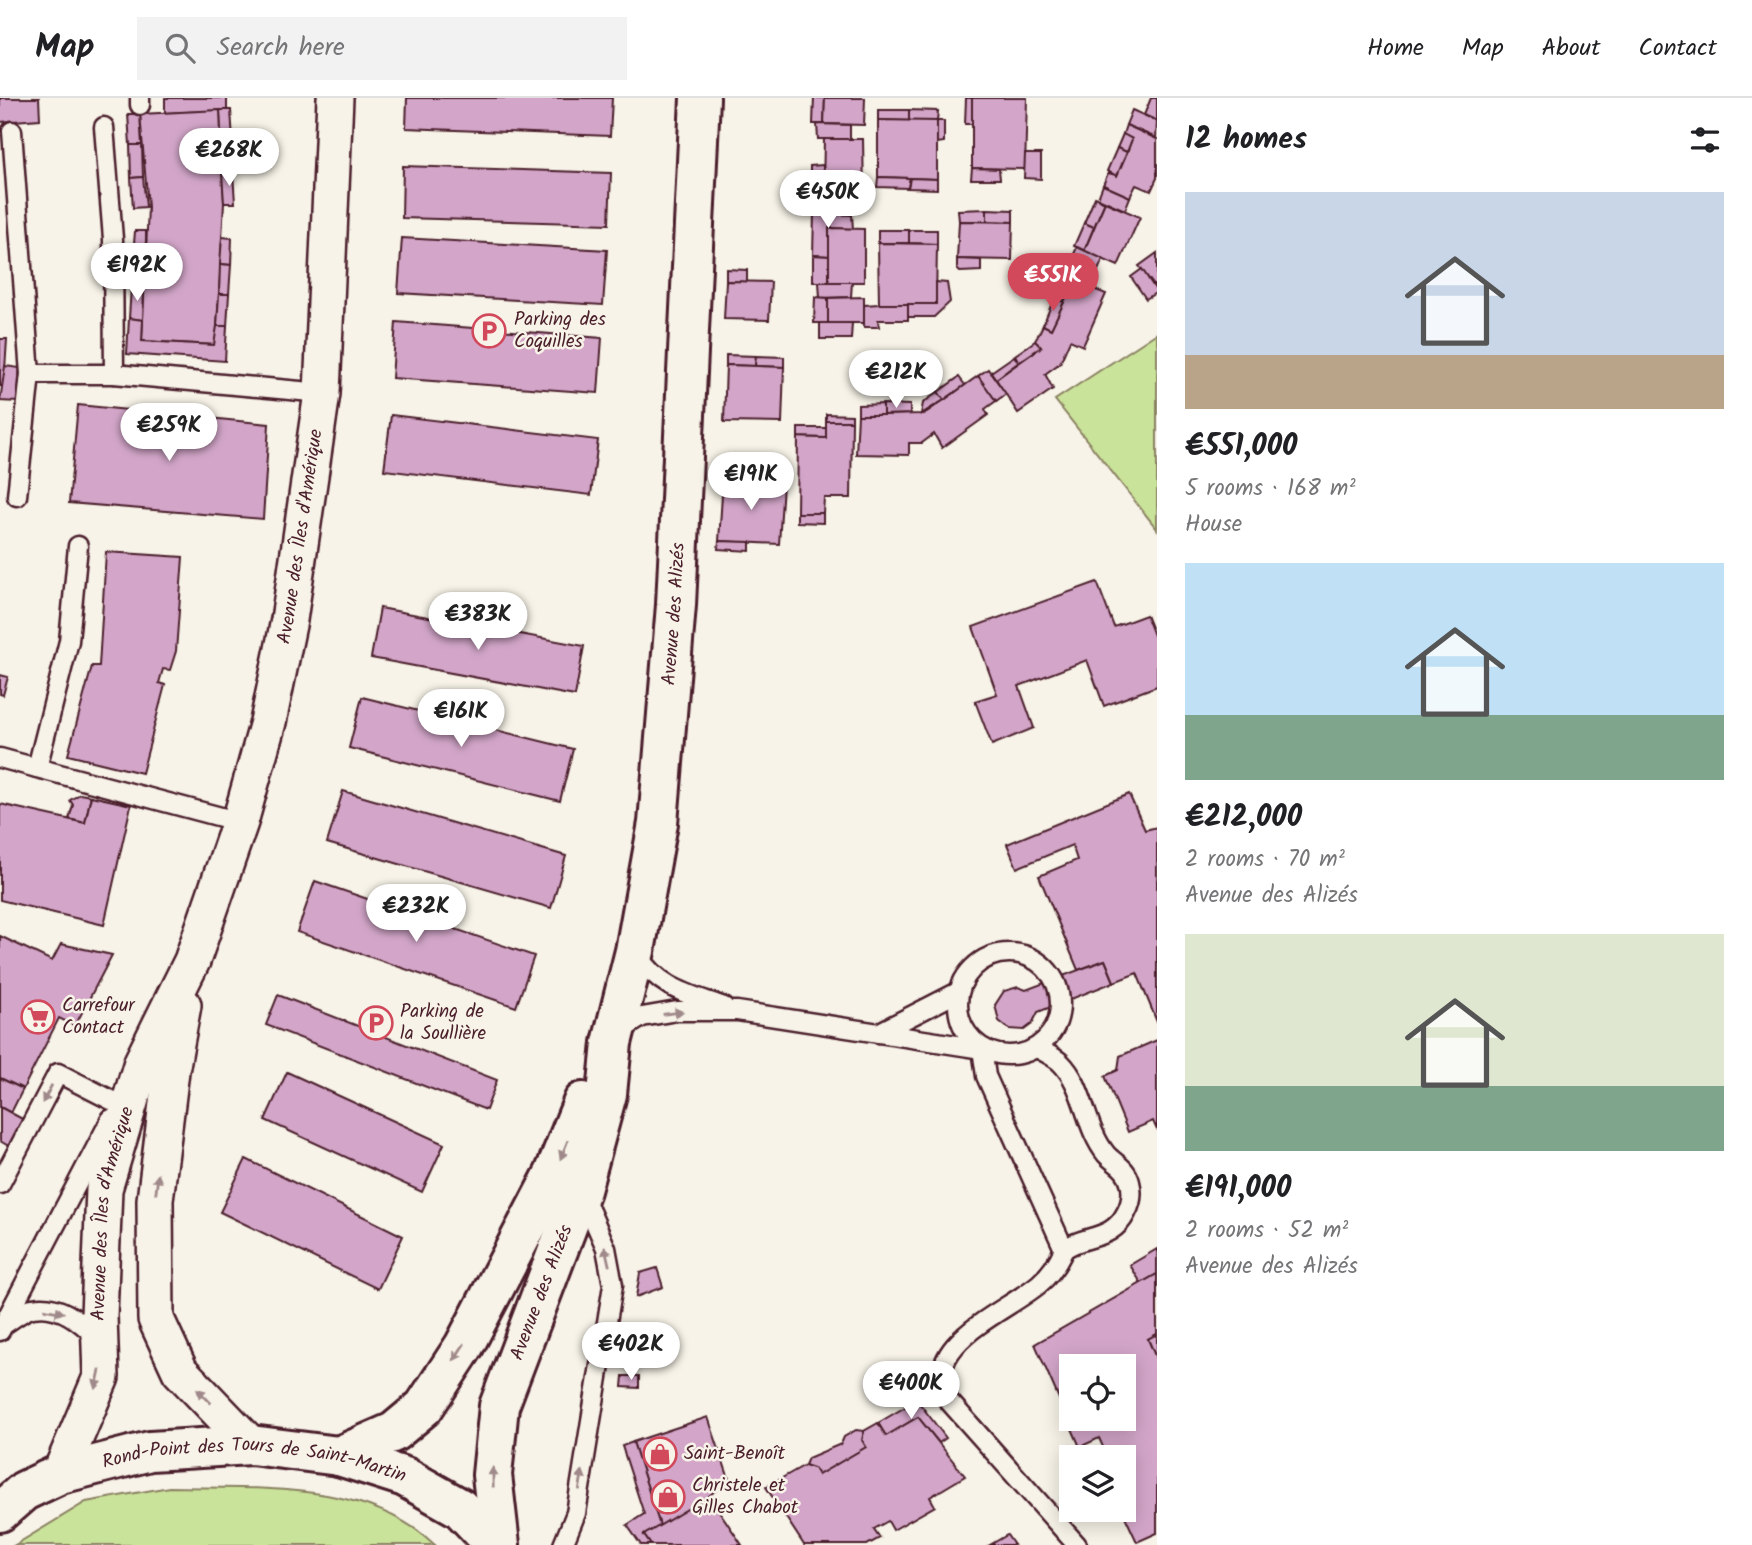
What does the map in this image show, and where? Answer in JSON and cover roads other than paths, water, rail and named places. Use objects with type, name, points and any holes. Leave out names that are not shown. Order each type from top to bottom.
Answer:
[{"type":"street","name":"Avenue des Îles d'Amérique","points":[[60,1474],[101,1377],[99,1340],[104,1189],[127,1094],[192,961],[240,822],[268,722],[289,620],[322,393],[335,98]]},
{"type":"street","name":"Avenue des Alizés","points":[[498,1545],[492,1475],[499,1406],[581,1190],[607,1094],[613,1039],[635,951],[658,823],[676,605],[700,98]]},
{"type":"street","name":"Avenue des Îles d'Amérique","points":[[192,961],[171,1071],[155,1200],[156,1319],[180,1371],[251,1445]]},
{"type":"street","name":"Avenue des Alizés","points":[[338,1456],[394,1432],[424,1407],[464,1346],[554,1174],[589,1088],[613,1039]]},
{"type":"street","name":"Rond-Point des Tours de Saint-Martin","points":[[8,1497],[60,1474],[150,1451],[251,1445],[338,1456],[405,1477],[460,1508],[498,1545]]},
{"type":"lane","points":[[104,127],[113,239],[114,374]]},
{"type":"lane","points":[[12,131],[30,374],[17,496]]},
{"type":"lane","points":[[30,374],[114,374],[322,393]]},
{"type":"lane","points":[[37,768],[69,640],[78,546]]},
{"type":"lane","points":[[0,758],[240,822]]},
{"type":"lane","points":[[635,951],[652,976],[681,992],[737,1012]]},
{"type":"lane","points":[[613,1039],[642,1017],[677,1011],[737,1012],[982,1049],[1010,1056],[1037,1048],[1055,1028],[1060,1011],[1058,990],[1051,974],[1038,961],[1020,953],[992,955],[969,970],[958,992],[958,1015],[969,1038],[982,1049],[991,1087],[1063,1249]]},
{"type":"lane","points":[[878,1033],[958,992]]},
{"type":"lane","points":[[1037,1048],[1059,1062],[1074,1081],[1095,1135],[1107,1154],[1121,1165],[1130,1181],[1131,1202],[1115,1229],[1101,1237],[1079,1238],[1063,1249],[1057,1266],[1038,1284],[977,1323],[943,1362],[939,1383],[948,1400],[1077,1545]]},
{"type":"lane","points":[[0,1184],[58,1073],[127,1094],[2,1328]]},
{"type":"lane","points":[[564,1545],[576,1513],[613,1285],[606,1248],[581,1190]]},
{"type":"lane","points":[[2,1328],[32,1307],[62,1311],[83,1323],[99,1340]]},
{"type":"place","name":"Parking des Coquilles","points":[[489,331]]},
{"type":"place","name":"Carrefour Contact","points":[[38,1017]]},
{"type":"place","name":"Parking de la Soullière","points":[[376,1023]]},
{"type":"place","name":"Saint-Benoît","points":[[660,1454]]},
{"type":"place","name":"Christele et Gilles Chabot","points":[[668,1497]]}]
